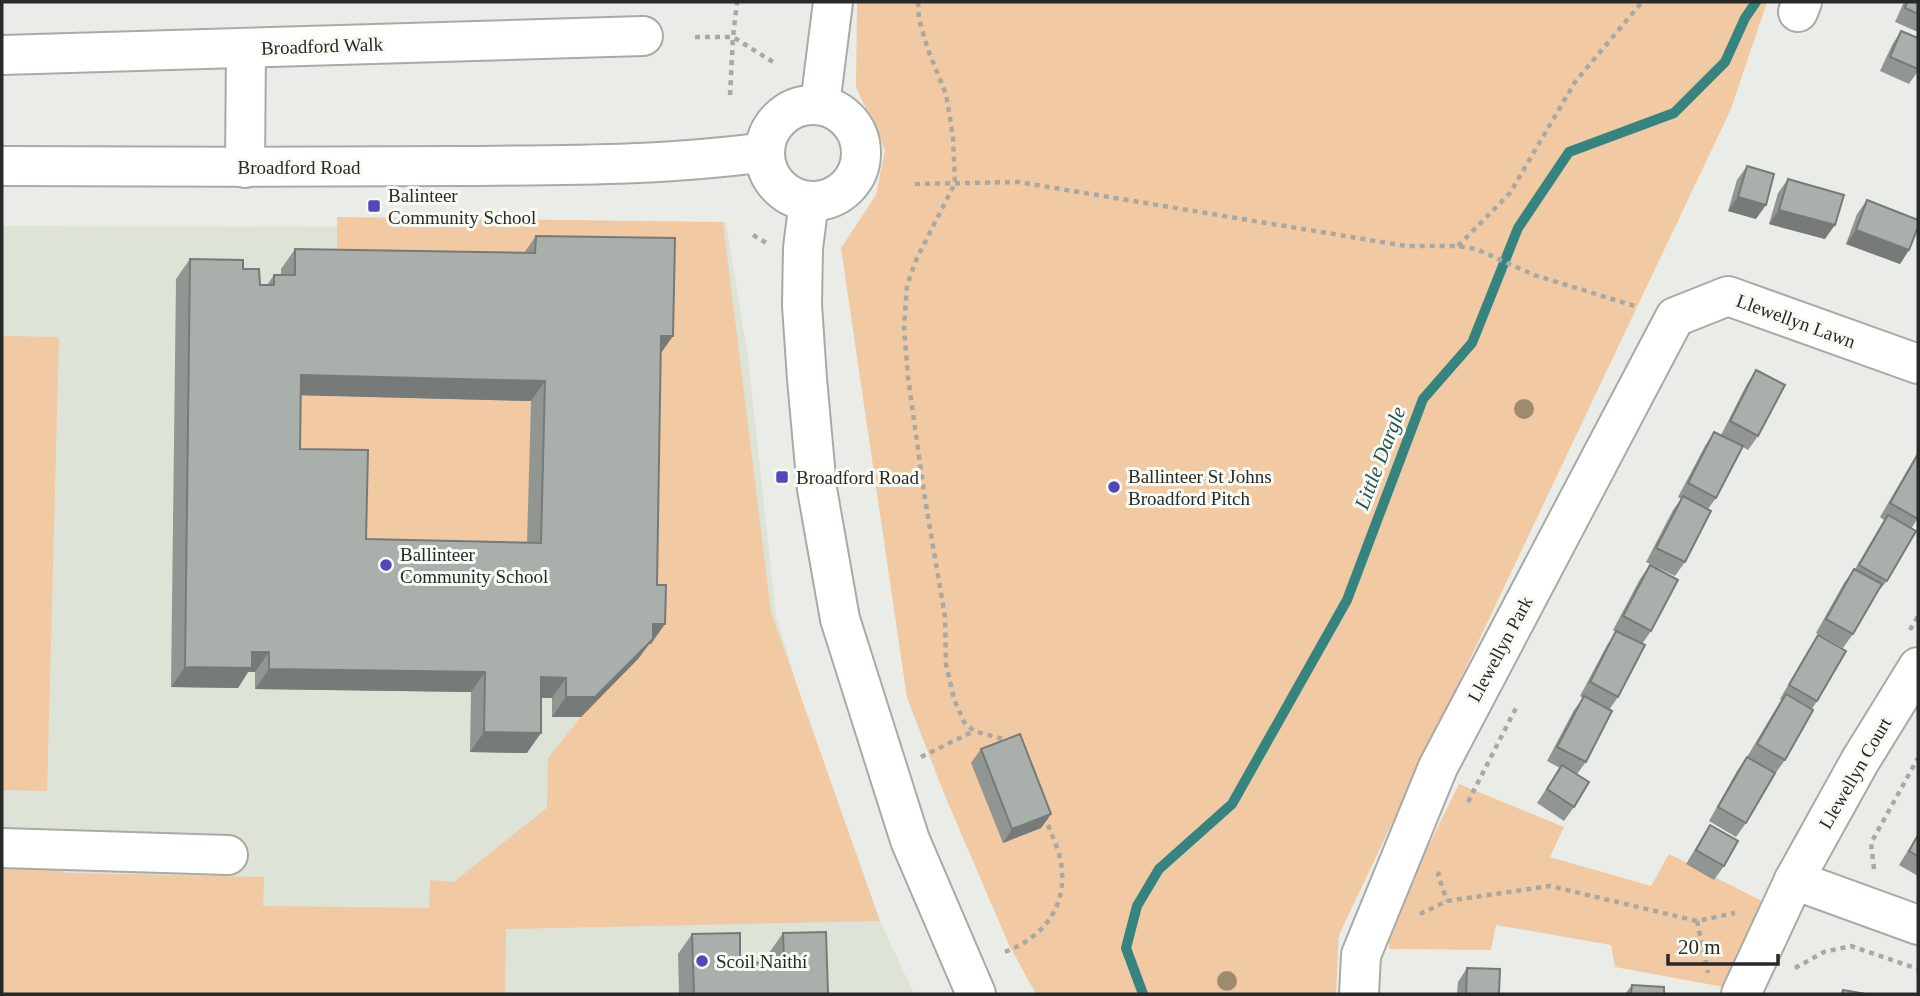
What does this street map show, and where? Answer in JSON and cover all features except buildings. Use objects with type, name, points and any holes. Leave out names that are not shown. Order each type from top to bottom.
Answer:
[{"type":"street","points":[[820,105],[832,2]]},
{"type":"street","name":"Broadford Walk","points":[[2,55],[643,36]]},
{"type":"street","points":[[245,168],[246,48]]},
{"type":"street","points":[[803,105],[820,105],[834,109],[846,118],[860,143],[861,158],[857,172],[838,194],[824,200],[809,201],[782,191],[772,180],[766,167],[764,152],[767,136],[775,122],[788,111],[803,105]]},
{"type":"street","name":"Broadford Road","points":[[2,166],[245,168],[666,161],[726,158],[764,152]]},
{"type":"street","points":[[809,201],[803,248],[802,305],[807,379],[817,488],[840,619],[910,840],[976,994]]},
{"type":"street","name":"Llewellyn Lawn","points":[[1657,312],[1728,296],[1918,364]]},
{"type":"street","name":"Llewellyn Park","points":[[1359,994],[1361,955],[1438,768],[1657,312]]},
{"type":"street","name":"Llewellyn Court","points":[[1726,988],[1788,893],[1860,761],[1918,667]]},
{"type":"street","points":[[2,848],[228,855]]},
{"type":"street","points":[[1788,893],[1918,925]]},
{"type":"path","points":[[730,95],[737,2]]},
{"type":"path","points":[[918,2],[919,19],[928,50],[946,94],[953,136],[955,183],[917,258],[907,285],[904,327],[924,493],[945,617],[946,664],[954,699],[964,722],[974,732],[1007,739],[1017,746]]},
{"type":"path","points":[[1458,246],[1510,193],[1576,82],[1642,2]]},
{"type":"path","points":[[695,37],[733,37],[774,62]]},
{"type":"path","points":[[915,184],[1018,182],[1406,246],[1458,246],[1476,249],[1534,275],[1657,312]]},
{"type":"path","points":[[1464,813],[1519,701]]},
{"type":"path","points":[[921,757],[974,732]]},
{"type":"path","points":[[1875,872],[1871,843],[1918,758]]},
{"type":"path","points":[[1005,952],[1040,933],[1053,915],[1063,887],[1060,858],[1041,808]]},
{"type":"path","points":[[1443,863],[1438,875],[1447,901]]},
{"type":"path","points":[[1423,912],[1447,901],[1550,886],[1697,921],[1788,893]]},
{"type":"path","points":[[1697,921],[1726,988]]},
{"type":"path","points":[[1790,971],[1824,952],[1851,946],[1918,969]]},
{"type":"shaded area","points":[[857,2],[1767,2],[1731,109],[1339,935],[1336,994],[1036,994],[1009,945],[945,796],[907,698],[841,248],[876,195],[885,150],[856,87]]},
{"type":"shaded area","points":[[337,217],[723,222],[771,612],[880,921],[506,929],[505,994],[2,994],[2,860],[59,863],[64,873],[264,877],[263,906],[429,908],[430,880],[454,882],[547,808],[548,758],[581,717],[638,660],[647,356],[337,270]]},
{"type":"shaded area","name":"Ballinteer Community School","points":[[726,222],[748,357],[776,615],[818,756],[880,921],[914,994],[2,994],[2,226],[406,227]]},
{"type":"shaded area","points":[[2,336],[59,337],[47,791],[2,790]]},
{"type":"shaded area","points":[[287,395],[531,401],[527,563],[352,559],[286,469]]},
{"type":"shaded area","points":[[1459,784],[1564,827],[1550,857],[1651,886],[1669,854],[1762,901],[1724,987],[1615,967],[1611,945],[1496,925],[1491,950],[1389,949],[1389,926]]},
{"type":"waterway","name":"Little Dargle","points":[[1143,994],[1126,948],[1137,906],[1159,869],[1232,804],[1347,600],[1423,399],[1472,343],[1518,228],[1569,152],[1674,113],[1725,62],[1745,18],[1756,2]]},
{"type":"place","name":"Balinteer Community School","points":[[374,206]]},
{"type":"place","name":"Broadford Road","points":[[782,477]]},
{"type":"place","name":"Ballinteer St Johns Broadford Pitch","points":[[1114,487]]},
{"type":"place","name":"Ballinteer Community School","points":[[386,565]]},
{"type":"place","name":"Scoil Naithí","points":[[702,961]]}]
